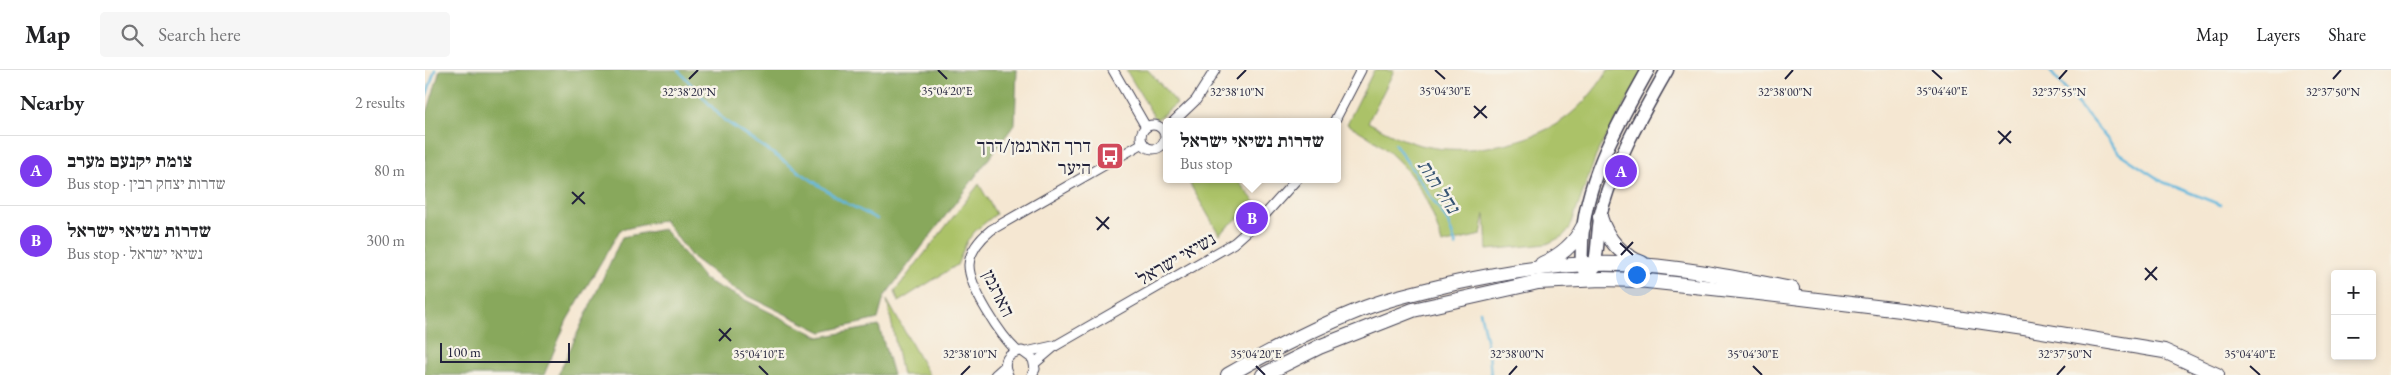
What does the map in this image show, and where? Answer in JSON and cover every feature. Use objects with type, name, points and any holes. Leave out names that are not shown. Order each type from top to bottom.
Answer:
[{"type":"main road","points":[[1589,279],[1581,265],[1583,227],[1589,196],[1596,174],[1616,129],[1648,70]]},
{"type":"main road","points":[[1589,279],[1596,264],[1600,217],[1620,159],[1667,70]]},
{"type":"main road","points":[[1600,217],[1608,237],[1621,252],[1636,261],[1650,266]]},
{"type":"main road","points":[[1537,267],[1563,252],[1579,236],[1583,227]]},
{"type":"main road","points":[[1228,375],[1310,331],[1358,310],[1414,292],[1537,267],[1596,264],[1650,266],[1707,273],[1901,310],[2157,350],[2184,359],[2217,375]]},
{"type":"main road","points":[[1263,375],[1328,344],[1413,310],[1538,282],[1589,279],[1638,280],[1901,310]]},
{"type":"street","points":[[1113,70],[1146,127]]},
{"type":"street","points":[[1177,118],[1195,100],[1215,70]]},
{"type":"street","points":[[1336,118],[1361,70]]},
{"type":"street","points":[[1163,128],[1153,125],[1146,127],[1141,136],[1143,143],[1149,148],[1159,147],[1163,142]]},
{"type":"street","name":"הארגמן","points":[[1022,352],[1006,341],[972,280],[969,264],[975,246],[991,230],[1143,143]]},
{"type":"street","name":"נשיאי ישראל","points":[[1035,364],[1055,346],[1234,243],[1261,219],[1293,183]]},
{"type":"street","name":"הארגמן","points":[[1006,341],[1007,367]]},
{"type":"street","name":"נשיאי ישראל","points":[[995,375],[1007,367],[1022,352],[1055,346]]},
{"type":"street","points":[[1022,352],[1035,364],[1032,375]]},
{"type":"green space","points":[[440,70],[1017,70],[1015,124],[884,297],[878,319],[822,332],[734,289],[691,256],[664,220],[620,230],[567,320],[544,375],[425,375],[425,120]]},
{"type":"green space","points":[[1126,70],[1148,70],[1177,103],[1156,120]]},
{"type":"green space","points":[[1374,70],[1394,71],[1368,122],[1395,136],[1425,146],[1440,149],[1474,149],[1509,143],[1555,125],[1578,107],[1597,86],[1608,70],[1644,70],[1596,156],[1570,228],[1563,236],[1547,244],[1487,250],[1485,214],[1481,235],[1442,244],[1428,205],[1409,173],[1382,146],[1347,124]]},
{"type":"green space","points":[[1189,183],[1239,183],[1256,203],[1219,234]]},
{"type":"green space","points":[[979,184],[996,214],[976,230],[967,241],[957,265],[898,302],[895,291]]},
{"type":"green space","points":[[664,229],[705,280],[820,337],[879,326],[893,375],[558,375],[622,237]]},
{"type":"green space","points":[[887,300],[929,375],[902,375]]},
{"type":"waterway","points":[[425,100],[435,70]]},
{"type":"waterway","points":[[678,70],[724,120],[842,201],[877,219]]},
{"type":"waterway","points":[[2049,70],[2119,153],[2163,182],[2221,205]]},
{"type":"waterway","name":"נחל תות","points":[[1395,144],[1448,222],[1456,246]]},
{"type":"waterway","name":"נחל תות","points":[[1480,311],[1489,353],[1491,375]]},
{"type":"place","name":"דרך הארגמן/דרך היער","points":[[1110,156]]},
{"type":"place","name":"צומת יקנעם מערב","points":[[1621,171]]},
{"type":"place","name":"שדרות נשיאי ישראל","points":[[1252,218]]}]
